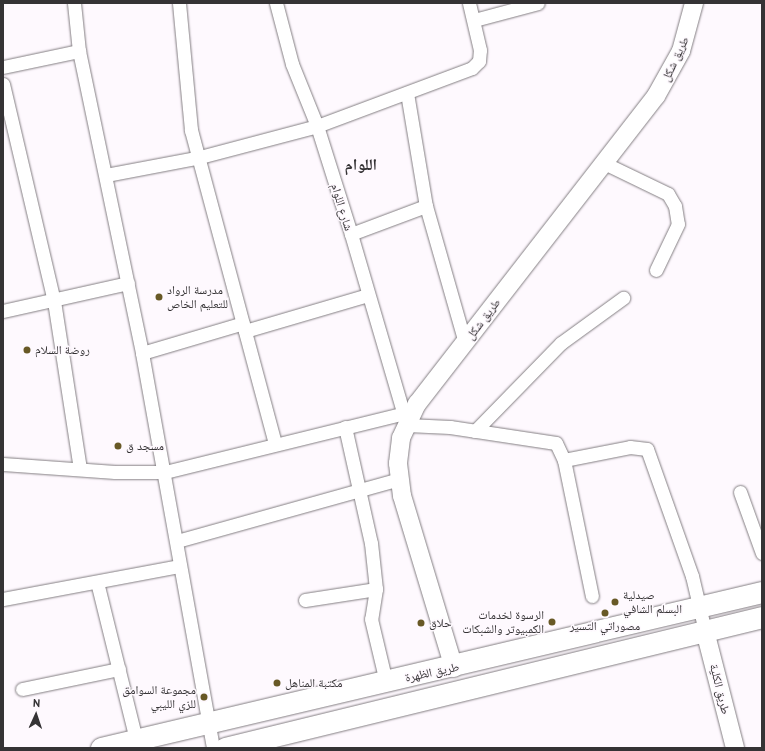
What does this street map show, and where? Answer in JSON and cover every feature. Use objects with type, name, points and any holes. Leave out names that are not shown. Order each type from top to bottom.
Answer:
[{"type":"main road","name":"طريق شكل","points":[[454,668],[399,479],[399,450],[404,420],[656,96],[674,65],[687,34],[694,3]]},
{"type":"main road","name":"طريق الظهرة","points":[[101,748],[386,682],[454,668],[762,592]]},
{"type":"main road","name":"طريق الظهرة","points":[[225,748],[762,617]]},
{"type":"main road","name":"طريق الكلية","points":[[705,631],[734,748]]},
{"type":"street","points":[[74,3],[79,51],[106,175],[165,472],[180,566],[213,748]]},
{"type":"street","points":[[179,3],[187,108],[275,443]]},
{"type":"street","name":"شارع اللوام","points":[[276,3],[292,64],[317,126],[351,234],[404,420]]},
{"type":"street","points":[[106,175],[200,157],[317,126],[472,68],[479,61],[474,20],[469,3]]},
{"type":"street","points":[[474,20],[538,3]]},
{"type":"street","points":[[3,67],[79,51]]},
{"type":"street","points":[[3,84],[54,300],[80,468]]},
{"type":"street","points":[[407,93],[426,206],[465,343]]},
{"type":"street","points":[[604,163],[668,194],[675,206],[678,224],[656,270]]},
{"type":"street","points":[[351,234],[426,206]]},
{"type":"street","points":[[3,311],[128,283]]},
{"type":"street","points":[[142,353],[368,295]]},
{"type":"street","points":[[475,431],[561,343],[623,298]]},
{"type":"street","points":[[3,464],[165,472],[275,443],[345,427],[404,420],[475,431],[550,440],[560,447],[564,460],[592,596]]},
{"type":"street","points":[[345,427],[371,543],[376,589],[371,619],[386,682]]},
{"type":"street","points":[[564,460],[630,447],[647,449],[700,607],[705,631]]},
{"type":"street","points":[[177,541],[399,479]]},
{"type":"street","points":[[740,492],[762,553]]},
{"type":"street","points":[[3,599],[180,566]]},
{"type":"street","points":[[97,582],[136,740]]},
{"type":"street","points":[[305,600],[376,589]]},
{"type":"street","points":[[22,689],[119,669]]},
{"type":"place","name":"مدرسة الرواد للتعليم الخاص","points":[[159,297]]},
{"type":"place","name":"روضة السلام","points":[[27,350]]},
{"type":"place","name":"مسجد ق","points":[[118,446]]},
{"type":"place","name":"صيدلية البسلم الشافي","points":[[615,602]]},
{"type":"place","name":"مصوراتي التسير","points":[[605,613]]},
{"type":"place","name":"الرسوة لخدمات الكمبيوتر والشبكات","points":[[552,622]]},
{"type":"place","name":"حلاق","points":[[421,623]]},
{"type":"place","name":"مكتبة المناهل","points":[[277,683]]},
{"type":"place","name":"مجموعة السوامق للزي الليبي","points":[[204,697]]},
{"type":"district","name":"اللوام","points":[[361,164]]}]
